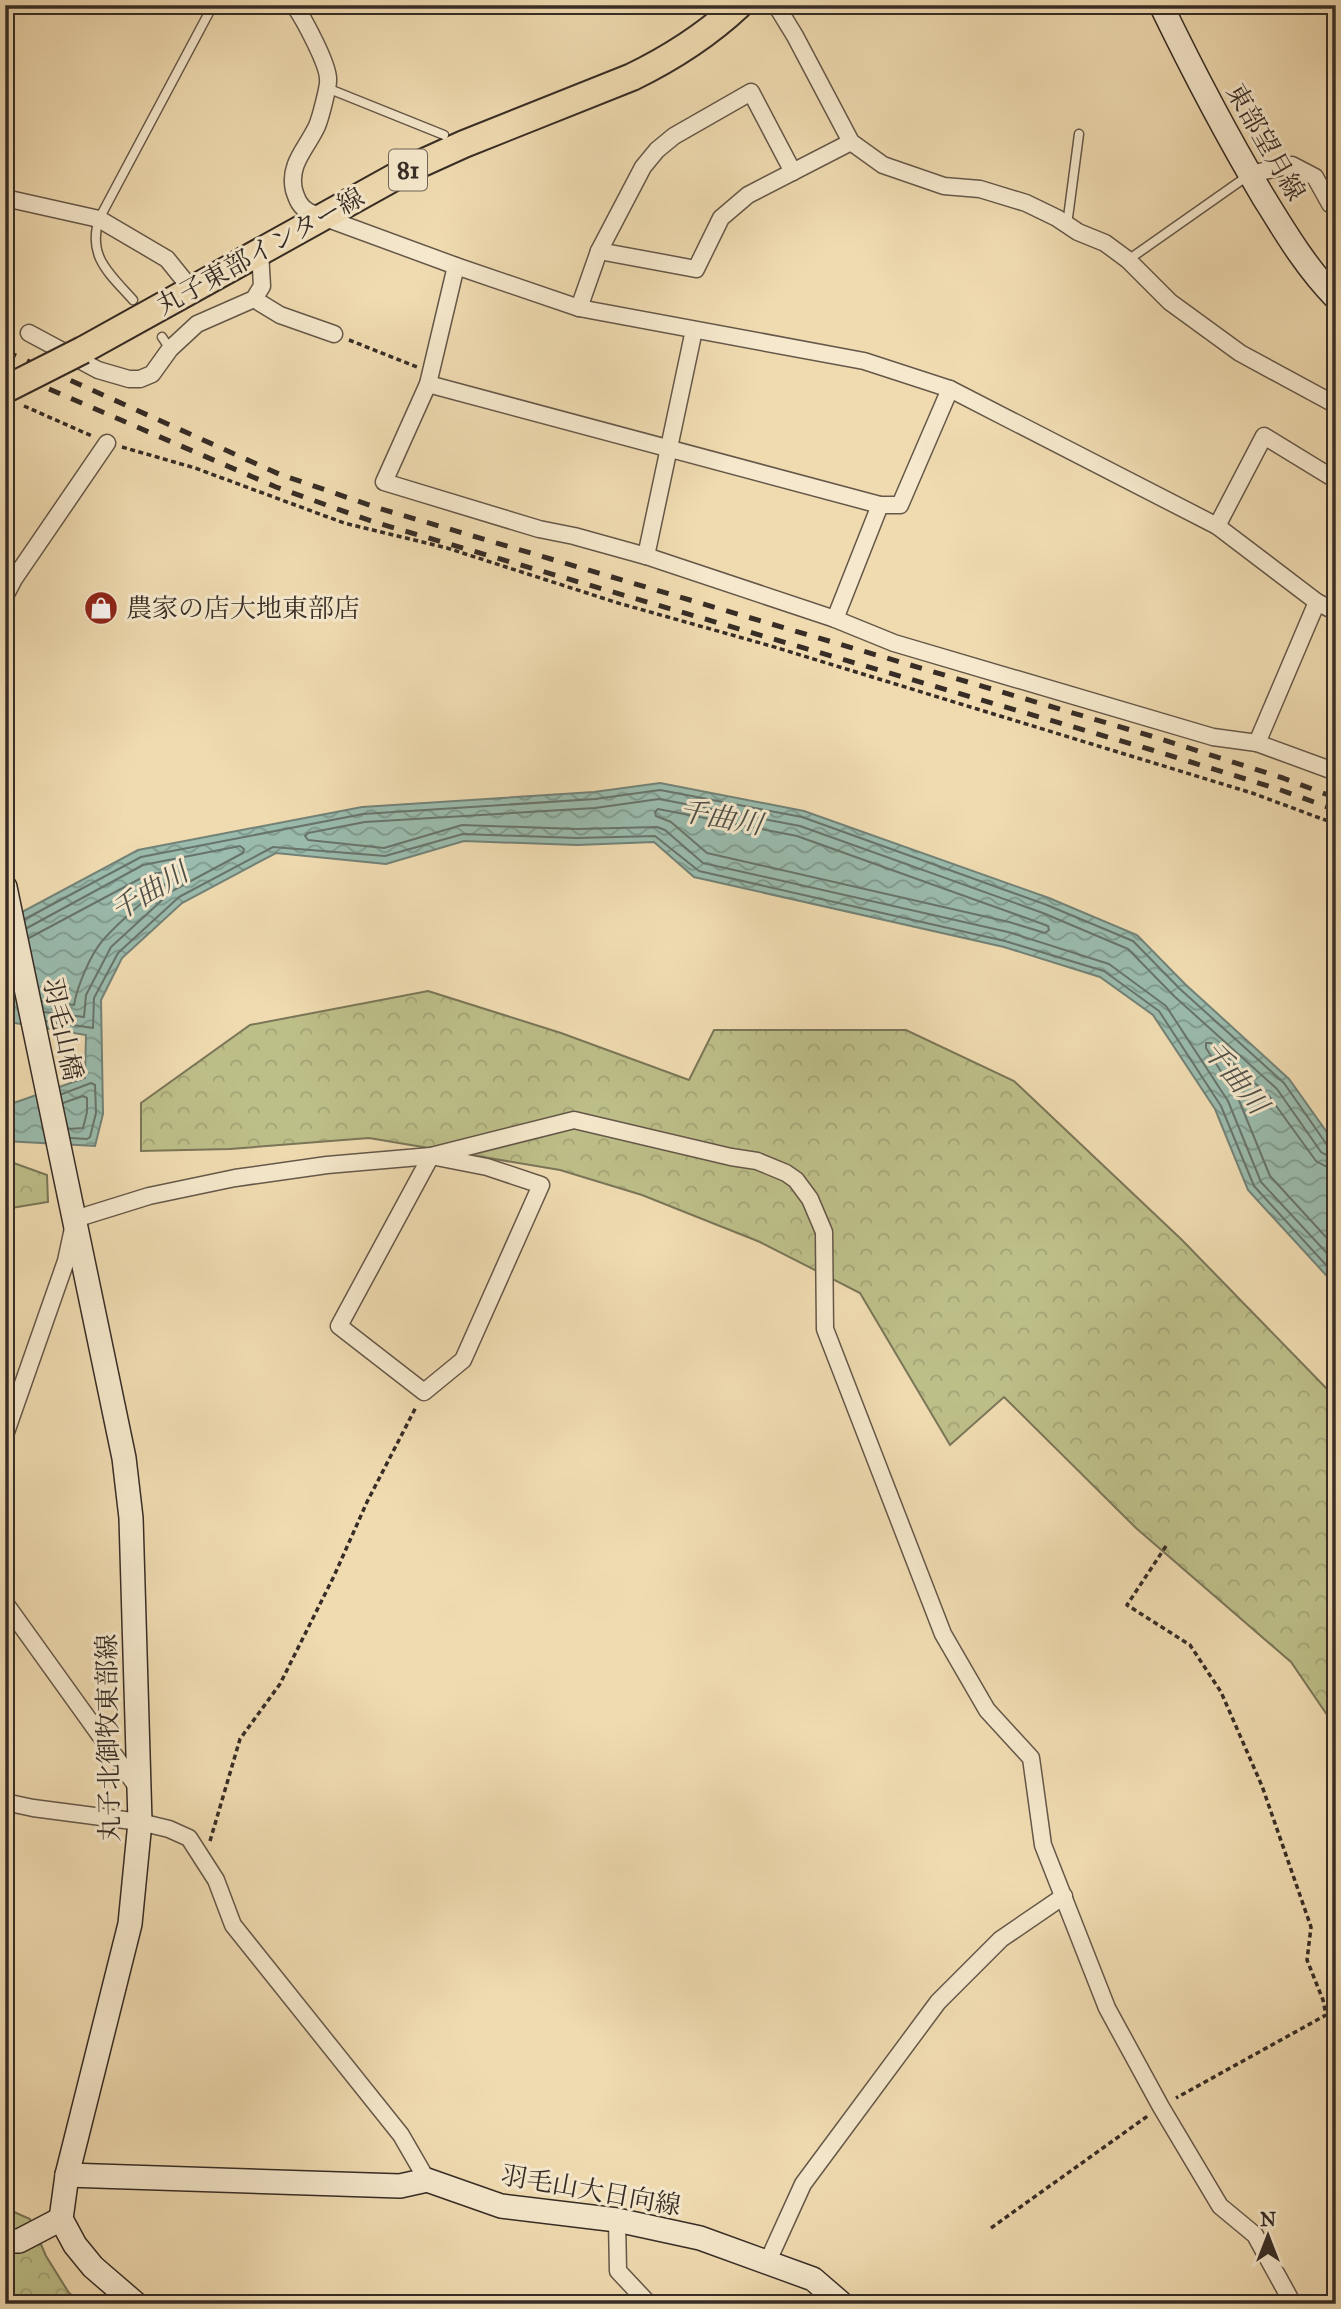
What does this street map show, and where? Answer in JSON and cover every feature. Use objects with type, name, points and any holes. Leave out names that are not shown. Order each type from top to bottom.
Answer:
[{"type":"main road","name":"丸子東部インター線","points":[[12,395],[83,350],[318,218],[432,158],[643,72],[689,46],[739,5]]},
{"type":"main road","name":"東部望月線","points":[[1161,5],[1189,63],[1250,174],[1289,238],[1336,298]]},
{"type":"main road","name":"羽毛山橋","points":[[5,887],[66,1182]]},
{"type":"main road","name":"丸子北御牧東部線","points":[[61,2219],[67,2175],[130,1924],[141,1822],[131,1518],[124,1458],[66,1182]]},
{"type":"main road","name":"羽毛山大日向線","points":[[67,2175],[400,2186],[427,2180],[502,2206],[617,2220],[700,2238],[813,2279],[842,2304]]},
{"type":"main road","points":[[5,2241],[19,2241],[61,2219],[75,2245],[93,2267],[136,2304]]},
{"type":"street","points":[[295,5],[317,48],[328,78],[317,125],[297,160],[293,181],[302,208],[318,218],[579,308],[864,361],[950,389],[1217,526],[1317,602],[1336,612]]},
{"type":"street","points":[[776,5],[850,142],[883,165],[944,186],[980,189],[1026,203],[1077,232],[1105,243],[1129,260],[1170,302],[1240,353],[1336,405]]},
{"type":"street","points":[[579,308],[599,251],[643,167],[657,150],[674,136],[751,92],[793,172]]},
{"type":"street","points":[[599,251],[696,270],[721,218],[748,195],[850,142]]},
{"type":"street","points":[[1250,174],[1292,165],[1315,177],[1330,204],[1336,206]]},
{"type":"street","points":[[5,198],[99,219],[167,259],[192,290]]},
{"type":"street","points":[[29,333],[98,370],[129,379],[141,379],[152,374],[166,343],[206,319],[254,299],[262,286],[260,252]]},
{"type":"street","points":[[456,266],[430,378],[384,482],[539,529],[646,556],[835,619],[894,643],[1213,737],[1257,743],[1336,772]]},
{"type":"street","points":[[254,299],[280,315],[334,334]]},
{"type":"street","points":[[646,556],[694,330]]},
{"type":"street","points":[[430,378],[668,448],[880,505],[900,505],[950,389]]},
{"type":"street","points":[[1217,526],[1264,436],[1336,480]]},
{"type":"street","points":[[5,596],[107,443]]},
{"type":"street","points":[[835,619],[880,505]]},
{"type":"street","points":[[1257,743],[1317,602]]},
{"type":"street","points":[[5,1435],[66,1261],[75,1219],[149,1196],[235,1178],[327,1165],[431,1156],[574,1121],[757,1161],[786,1173],[796,1180],[810,1199],[824,1232],[825,1329],[943,1634],[987,1710],[1031,1758],[1043,1845],[1107,2008],[1161,2107],[1220,2206],[1255,2235],[1293,2304]]},
{"type":"street","points":[[431,1156],[487,1167],[541,1185],[463,1360],[424,1392],[339,1326],[431,1156]]},
{"type":"street","points":[[5,1602],[141,1793]]},
{"type":"street","points":[[5,1802],[141,1822],[190,1838],[216,1880],[233,1925],[401,2135],[427,2180]]},
{"type":"street","points":[[768,2261],[803,2184],[938,2002],[1001,1939],[1064,1896]]},
{"type":"street","points":[[617,2220],[618,2272],[649,2304]]},
{"type":"lane","points":[[133,300],[98,258],[95,237],[99,219],[213,5]]},
{"type":"lane","points":[[326,88],[444,135]]},
{"type":"lane","points":[[1067,225],[1079,134]]},
{"type":"lane","points":[[1129,260],[1250,174]]},
{"type":"path","points":[[334,334],[401,362],[430,378]]},
{"type":"path","points":[[12,395],[107,443],[195,468],[344,523],[447,548],[618,603],[784,650],[1252,793],[1336,824]]},
{"type":"path","points":[[205,1859],[240,1739],[280,1684],[334,1576],[367,1502],[424,1392]]},
{"type":"path","points":[[991,2228],[1161,2107],[1326,2015],[1307,1959],[1311,1927],[1262,1786],[1222,1692],[1190,1645],[1127,1605],[1166,1546]]},
{"type":"green space","points":[[428,991],[561,1033],[689,1080],[714,1030],[906,1030],[1014,1081],[1182,1240],[1327,1389],[1336,1402],[1336,1728],[1291,1662],[1136,1528],[1004,1397],[950,1445],[860,1293],[760,1242],[642,1195],[560,1170],[369,1138],[230,1149],[141,1151],[141,1103],[250,1025]]},
{"type":"green space","points":[[5,1162],[47,1175],[48,1202],[5,1209]]},
{"type":"green space","points":[[5,2208],[30,2219],[46,2256],[69,2293],[86,2304],[5,2304]]},
{"type":"water","name":"千曲川","points":[[660,783],[804,811],[1049,898],[1137,935],[1185,984],[1289,1079],[1336,1145],[1336,1286],[1248,1190],[1215,1109],[1153,1015],[1100,977],[1004,947],[694,877],[654,842],[577,845],[464,841],[386,864],[276,853],[182,903],[122,958],[101,1000],[103,1114],[95,1146],[5,1141],[5,1106],[85,1078],[86,1035],[5,1023],[5,921],[138,850],[362,807],[594,792]]},
{"type":"railway","points":[[5,351],[279,474],[378,508],[1151,736],[1283,778],[1336,798]]},
{"type":"railway","points":[[5,370],[276,487],[374,522],[1152,750],[1336,810]]},
{"type":"place","name":"農家の店大地東部店","points":[[101,608]]}]
